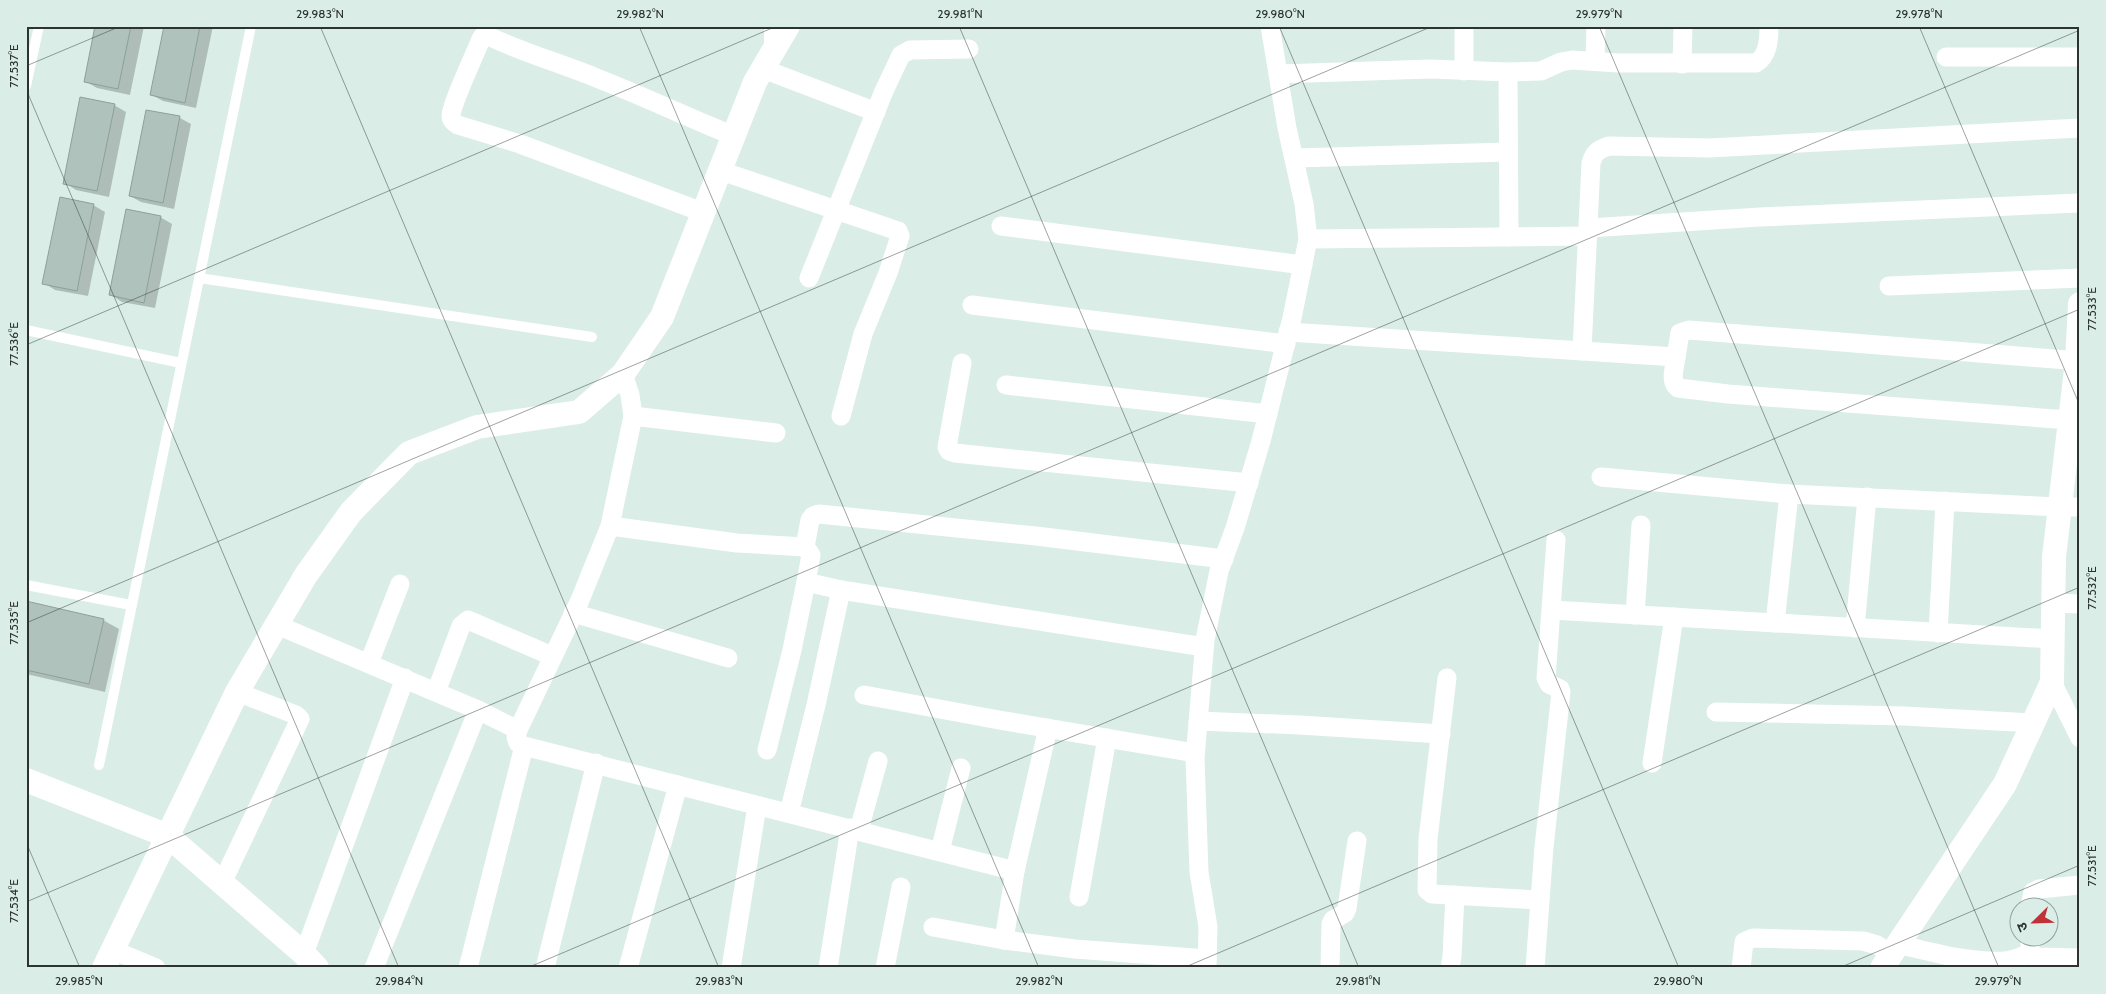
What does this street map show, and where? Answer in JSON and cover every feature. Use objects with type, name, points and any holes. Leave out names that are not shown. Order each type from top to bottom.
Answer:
[{"type":"street","points":[[156,968],[108,959],[237,692],[306,575],[351,512],[409,453],[476,427],[579,412],[623,374],[662,317],[705,213],[755,82],[788,26]]},
{"type":"street","points":[[933,927],[1004,940],[1207,963],[1208,927],[1199,872],[1195,754],[1204,647],[1220,571],[1268,414],[1287,338],[1308,238],[1304,204],[1287,128],[1270,26]]},
{"type":"street","points":[[1464,26],[1464,71]]},
{"type":"street","points":[[1595,62],[1596,26]]},
{"type":"street","points":[[1682,64],[1683,26]]},
{"type":"street","points":[[1279,74],[1430,69],[1508,72],[1541,71],[1561,62],[1572,60],[1682,64],[1756,63],[1761,60],[1765,52],[1769,40],[1769,26]]},
{"type":"street","points":[[705,213],[520,144],[458,125],[452,120],[451,116],[455,102],[480,39],[483,36],[488,36],[599,79],[678,114],[734,136]]},
{"type":"street","points":[[809,278],[834,211],[901,54],[905,51],[969,49]]},
{"type":"street","points":[[1946,57],[2080,57]]},
{"type":"street","points":[[766,64],[876,112]]},
{"type":"street","points":[[1508,72],[1509,237]]},
{"type":"street","points":[[1582,351],[1593,155],[1598,150],[1609,146],[1709,148],[2080,128]]},
{"type":"street","points":[[1295,158],[1508,152]]},
{"type":"street","points":[[721,171],[898,232],[900,236],[863,334],[841,416]]},
{"type":"street","points":[[1308,238],[1509,237],[1760,217],[2080,203]]},
{"type":"street","points":[[1001,226],[1303,265]]},
{"type":"street","points":[[1889,286],[2080,278]]},
{"type":"street","points":[[1890,955],[2006,784],[2052,682],[2054,557],[2070,507],[2069,420],[2078,361],[2080,304]]},
{"type":"street","points":[[972,305],[1287,338],[1676,357]]},
{"type":"street","points":[[2069,420],[1678,388],[1674,386],[1673,381],[1676,357],[1680,334],[1689,330],[2078,361]]},
{"type":"street","points":[[962,363],[947,447],[949,451],[1248,483]]},
{"type":"street","points":[[468,968],[521,738],[552,656],[573,613],[610,526],[633,416],[630,395],[623,374]]},
{"type":"street","points":[[1006,384],[1268,414]]},
{"type":"street","points":[[633,416],[776,433]]},
{"type":"street","points":[[1601,477],[1789,494],[2070,507]]},
{"type":"street","points":[[1776,623],[1789,494]]},
{"type":"street","points":[[1855,628],[1868,497]]},
{"type":"street","points":[[1938,633],[1945,501]]},
{"type":"street","points":[[766,750],[792,650],[806,582],[811,555],[805,547],[810,520],[813,516],[819,514],[1036,536],[1224,560]]},
{"type":"street","points":[[1635,615],[1641,525]]},
{"type":"street","points":[[610,526],[737,543],[805,547]]},
{"type":"street","points":[[1535,968],[1561,692],[1560,689],[1549,684],[1546,678],[1556,540]]},
{"type":"street","points":[[806,582],[841,590],[1204,647]]},
{"type":"street","points":[[369,663],[400,584]]},
{"type":"street","points":[[789,813],[816,705],[841,590]]},
{"type":"street","points":[[2054,603],[2080,604]]},
{"type":"street","points":[[1552,610],[2053,639]]},
{"type":"street","points":[[573,613],[728,658]]},
{"type":"street","points":[[1652,763],[1674,617]]},
{"type":"street","points":[[436,692],[461,626],[468,620],[552,656]]},
{"type":"street","points":[[277,625],[478,710],[521,738],[596,763],[1015,871]]},
{"type":"street","points":[[26,780],[168,836],[310,961],[406,678]]},
{"type":"street","points":[[1447,678],[1428,839],[1426,884],[1429,893],[1540,900]]},
{"type":"street","points":[[2052,682],[2078,729]]},
{"type":"street","points":[[222,883],[300,719],[296,715],[237,692]]},
{"type":"street","points":[[864,695],[1195,754]]},
{"type":"street","points":[[374,968],[478,710]]},
{"type":"street","points":[[1716,712],[1894,716],[2033,723]]},
{"type":"street","points":[[1198,721],[1441,734]]},
{"type":"street","points":[[1004,940],[1015,871],[1048,728]]},
{"type":"street","points":[[1079,897],[1107,738]]},
{"type":"street","points":[[828,968],[854,829],[878,760]]},
{"type":"street","points":[[545,968],[596,763]]},
{"type":"street","points":[[940,851],[961,768]]},
{"type":"street","points":[[628,968],[678,785]]},
{"type":"street","points":[[731,968],[757,806]]},
{"type":"street","points":[[1330,968],[1332,924],[1333,920],[1345,913],[1347,908],[1357,841]]},
{"type":"street","points":[[2032,896],[2033,892],[2040,890],[2080,885]]},
{"type":"street","points":[[885,968],[900,887]]},
{"type":"street","points":[[1450,968],[1455,895]]},
{"type":"street","points":[[1741,968],[1742,946],[1744,942],[1753,938],[1863,941],[1877,945],[1890,955],[1946,956],[2006,962],[2029,946]]},
{"type":"street","points":[[2030,946],[2032,957],[2080,958]]},
{"type":"lane","points":[[26,86],[39,26]]},
{"type":"lane","points":[[99,765],[251,26]]},
{"type":"lane","points":[[766,64],[769,26]]},
{"type":"lane","points":[[199,278],[592,337]]},
{"type":"lane","points":[[26,330],[181,363]]},
{"type":"lane","points":[[26,585],[131,606]]},
{"type":"building","points":[[95,26],[131,26],[118,89],[84,82]]},
{"type":"building","points":[[164,26],[200,26],[185,103],[150,95]]},
{"type":"building","points":[[80,97],[115,104],[97,191],[63,184]]},
{"type":"building","points":[[146,110],[180,116],[163,203],[129,196]]},
{"type":"building","points":[[60,197],[94,204],[77,291],[42,284]]},
{"type":"building","points":[[126,209],[161,216],[144,303],[109,295]]},
{"type":"building","points":[[26,601],[104,619],[89,684],[26,670]]}]
